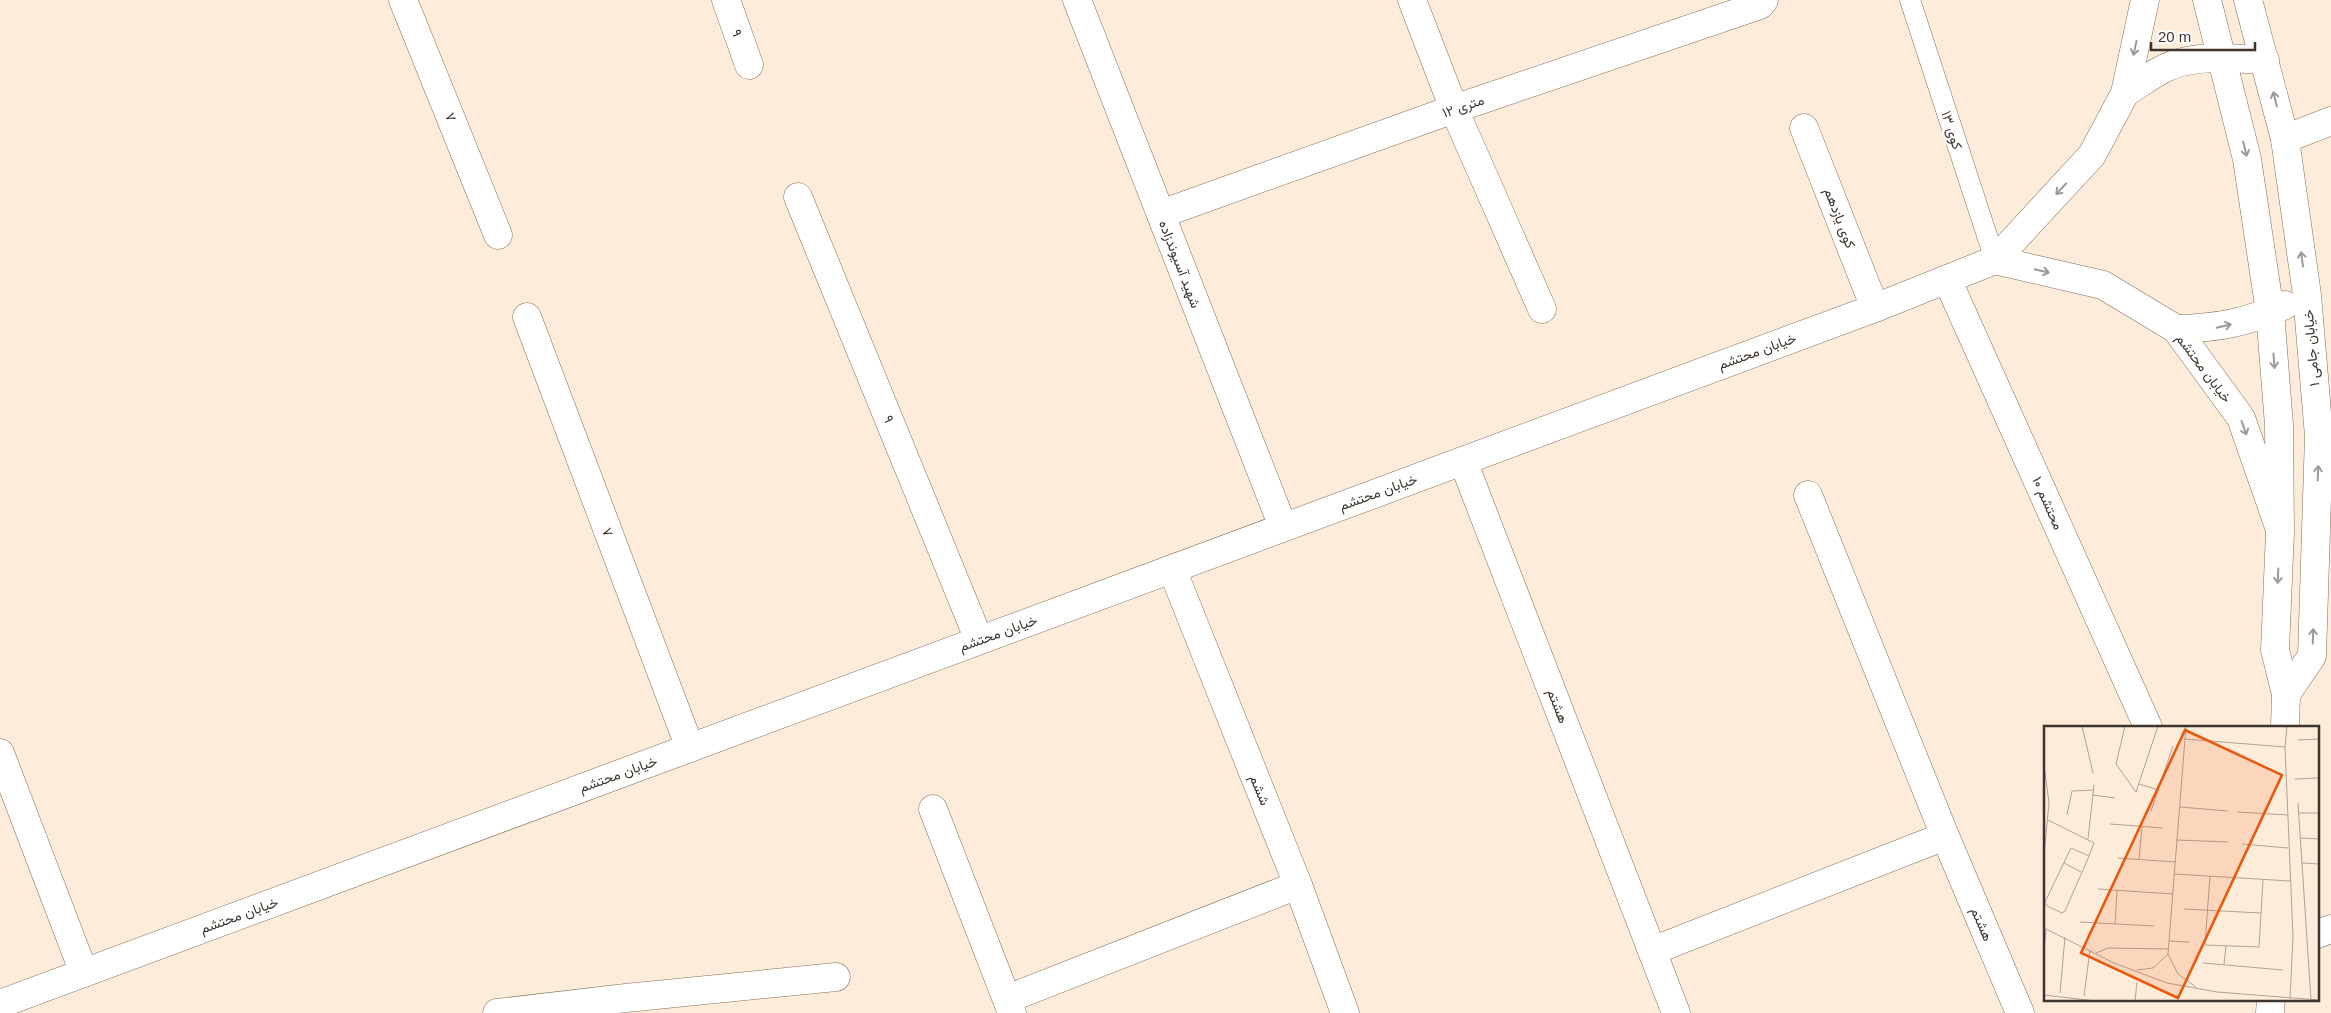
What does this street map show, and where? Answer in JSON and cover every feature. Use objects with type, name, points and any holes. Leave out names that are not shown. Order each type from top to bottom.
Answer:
[{"type":"street","name":"۷","points":[[403,0],[498,235]]},
{"type":"street","name":"۹","points":[[726,0],[749,65]]},
{"type":"street","name":"شهید آسیوندزاده","points":[[1077,0],[1283,527]]},
{"type":"street","points":[[1412,0],[1454,109],[1542,309]]},
{"type":"street","name":"۱۲ متری","points":[[1161,214],[1454,109],[1760,5],[1764,0]]},
{"type":"street","name":"خیابان محتشم","points":[[0,1004],[1875,308],[1995,260],[2092,155],[2125,93],[2145,0]]},
{"type":"street","points":[[2208,0],[2247,159],[2270,312],[2279,426],[2280,532],[2275,650],[2286,694],[2285,726]]},
{"type":"street","name":"خیابان جامی ۱","points":[[2248,0],[2285,139],[2307,295],[2319,436],[2312,656],[2286,694]]},
{"type":"street","points":[[2125,93],[2166,67],[2197,60],[2222,58],[2265,60]]},
{"type":"street","points":[[2285,139],[2331,121]]},
{"type":"street","name":"کوی یازدهم","points":[[1804,128],[1875,308]]},
{"type":"street","name":"۹","points":[[798,197],[979,640]]},
{"type":"street","name":"خیابان محتشم","points":[[1995,260],[2103,285],[2176,330],[2241,418],[2280,532]]},
{"type":"street","name":"محتشم ۱۰","points":[[1947,279],[2148,726]]},
{"type":"street","points":[[2176,330],[2217,328],[2270,312],[2307,295]]},
{"type":"street","name":"۷","points":[[527,317],[690,748]]},
{"type":"street","name":"هشتم","points":[[1463,461],[1676,1013]]},
{"type":"street","name":"هشتم","points":[[1808,495],[1945,836],[2020,1013]]},
{"type":"street","name":"ششم","points":[[1172,569],[1298,885],[1345,1013]]},
{"type":"street","points":[[0,753],[84,973]]},
{"type":"street","points":[[933,809],[1010,1006],[1298,885]]},
{"type":"street","points":[[1652,951],[1945,836]]},
{"type":"street","points":[[2318,934],[2331,929]]},
{"type":"street","points":[[497,1013],[627,1005],[836,977]]},
{"type":"street","points":[[2270,1013],[2271,1000]]},
{"type":"lane","name":"کوی ۱۳","points":[[1910,0],[1995,260]]}]
